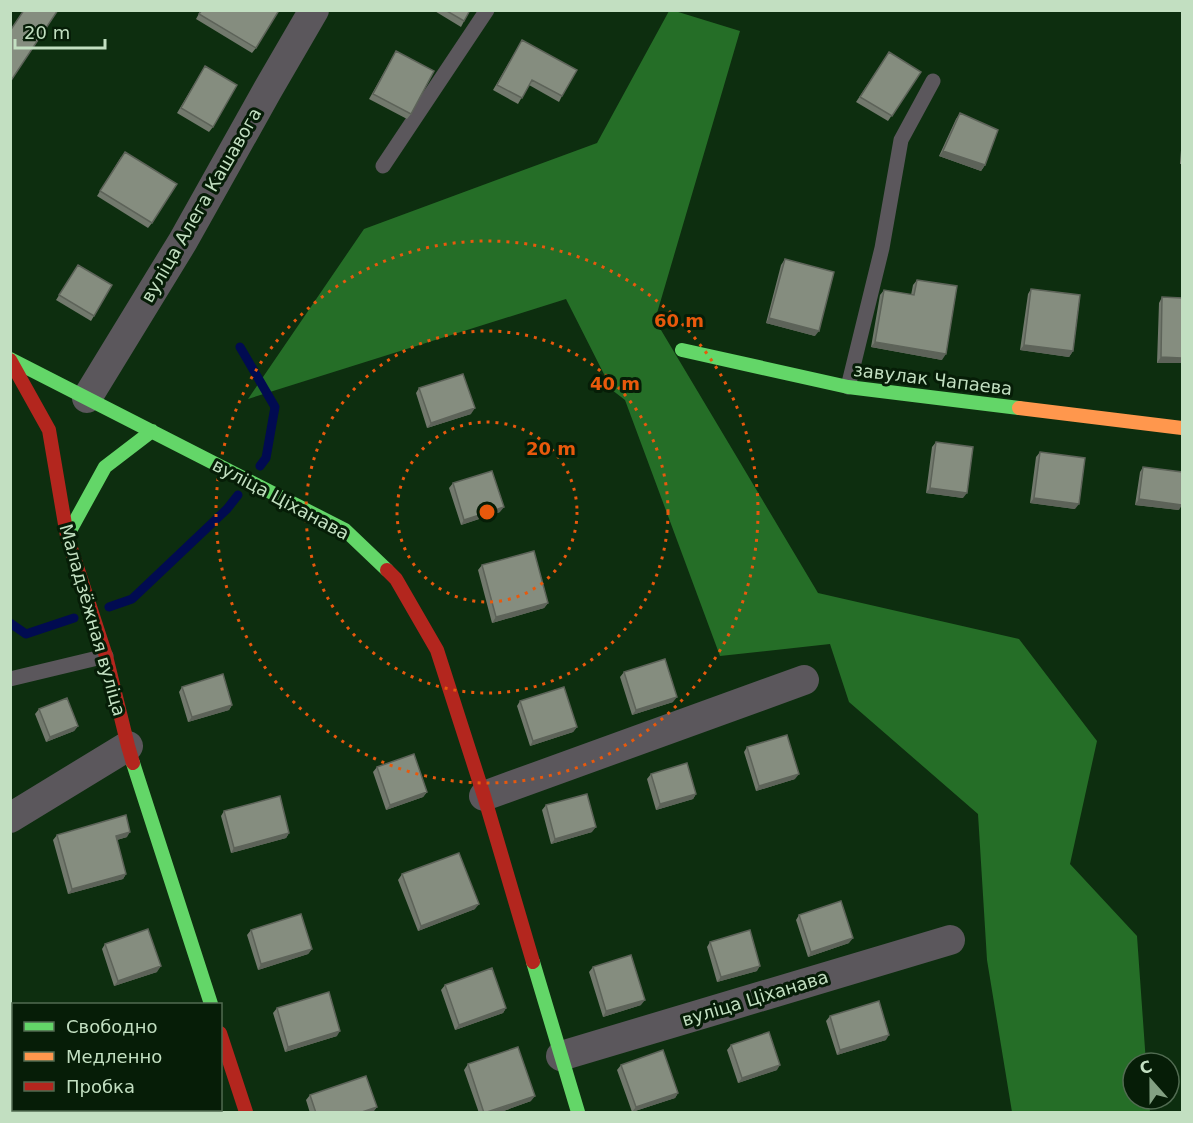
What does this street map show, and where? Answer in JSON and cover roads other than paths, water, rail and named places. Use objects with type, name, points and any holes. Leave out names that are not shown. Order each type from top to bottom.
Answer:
[{"type":"street","name":"вуліца Алега Кашавога","points":[[87,398],[183,241],[314,10]]},
{"type":"street","name":"завулак Чапаева","points":[[682,350],[848,387],[1182,428]]},
{"type":"street","name":"вуліца Ціханава","points":[[10,360],[345,530],[396,579],[437,650],[484,796],[578,1113]]},
{"type":"street","name":"Маладзёжная вуліца","points":[[10,360],[49,430],[67,536],[106,656],[128,746],[210,1003]]},
{"type":"street","points":[[67,536],[105,467],[152,431]]},
{"type":"street","points":[[484,796],[804,680]]},
{"type":"street","points":[[10,818],[128,746]]},
{"type":"street","name":"вуліца Ціханава","points":[[561,1056],[950,940]]},
{"type":"street","points":[[222,1039],[246,1113]]},
{"type":"lane","points":[[384,166],[487,10]]},
{"type":"lane","points":[[848,387],[882,248],[901,140],[933,81]]},
{"type":"lane","points":[[10,679],[106,656]]},
{"type":"waterway","points":[[240,347],[275,407],[266,458],[260,466]]},
{"type":"waterway","points":[[109,607],[132,599],[227,509],[238,495]]},
{"type":"waterway","points":[[10,623],[26,634],[74,618]]}]
